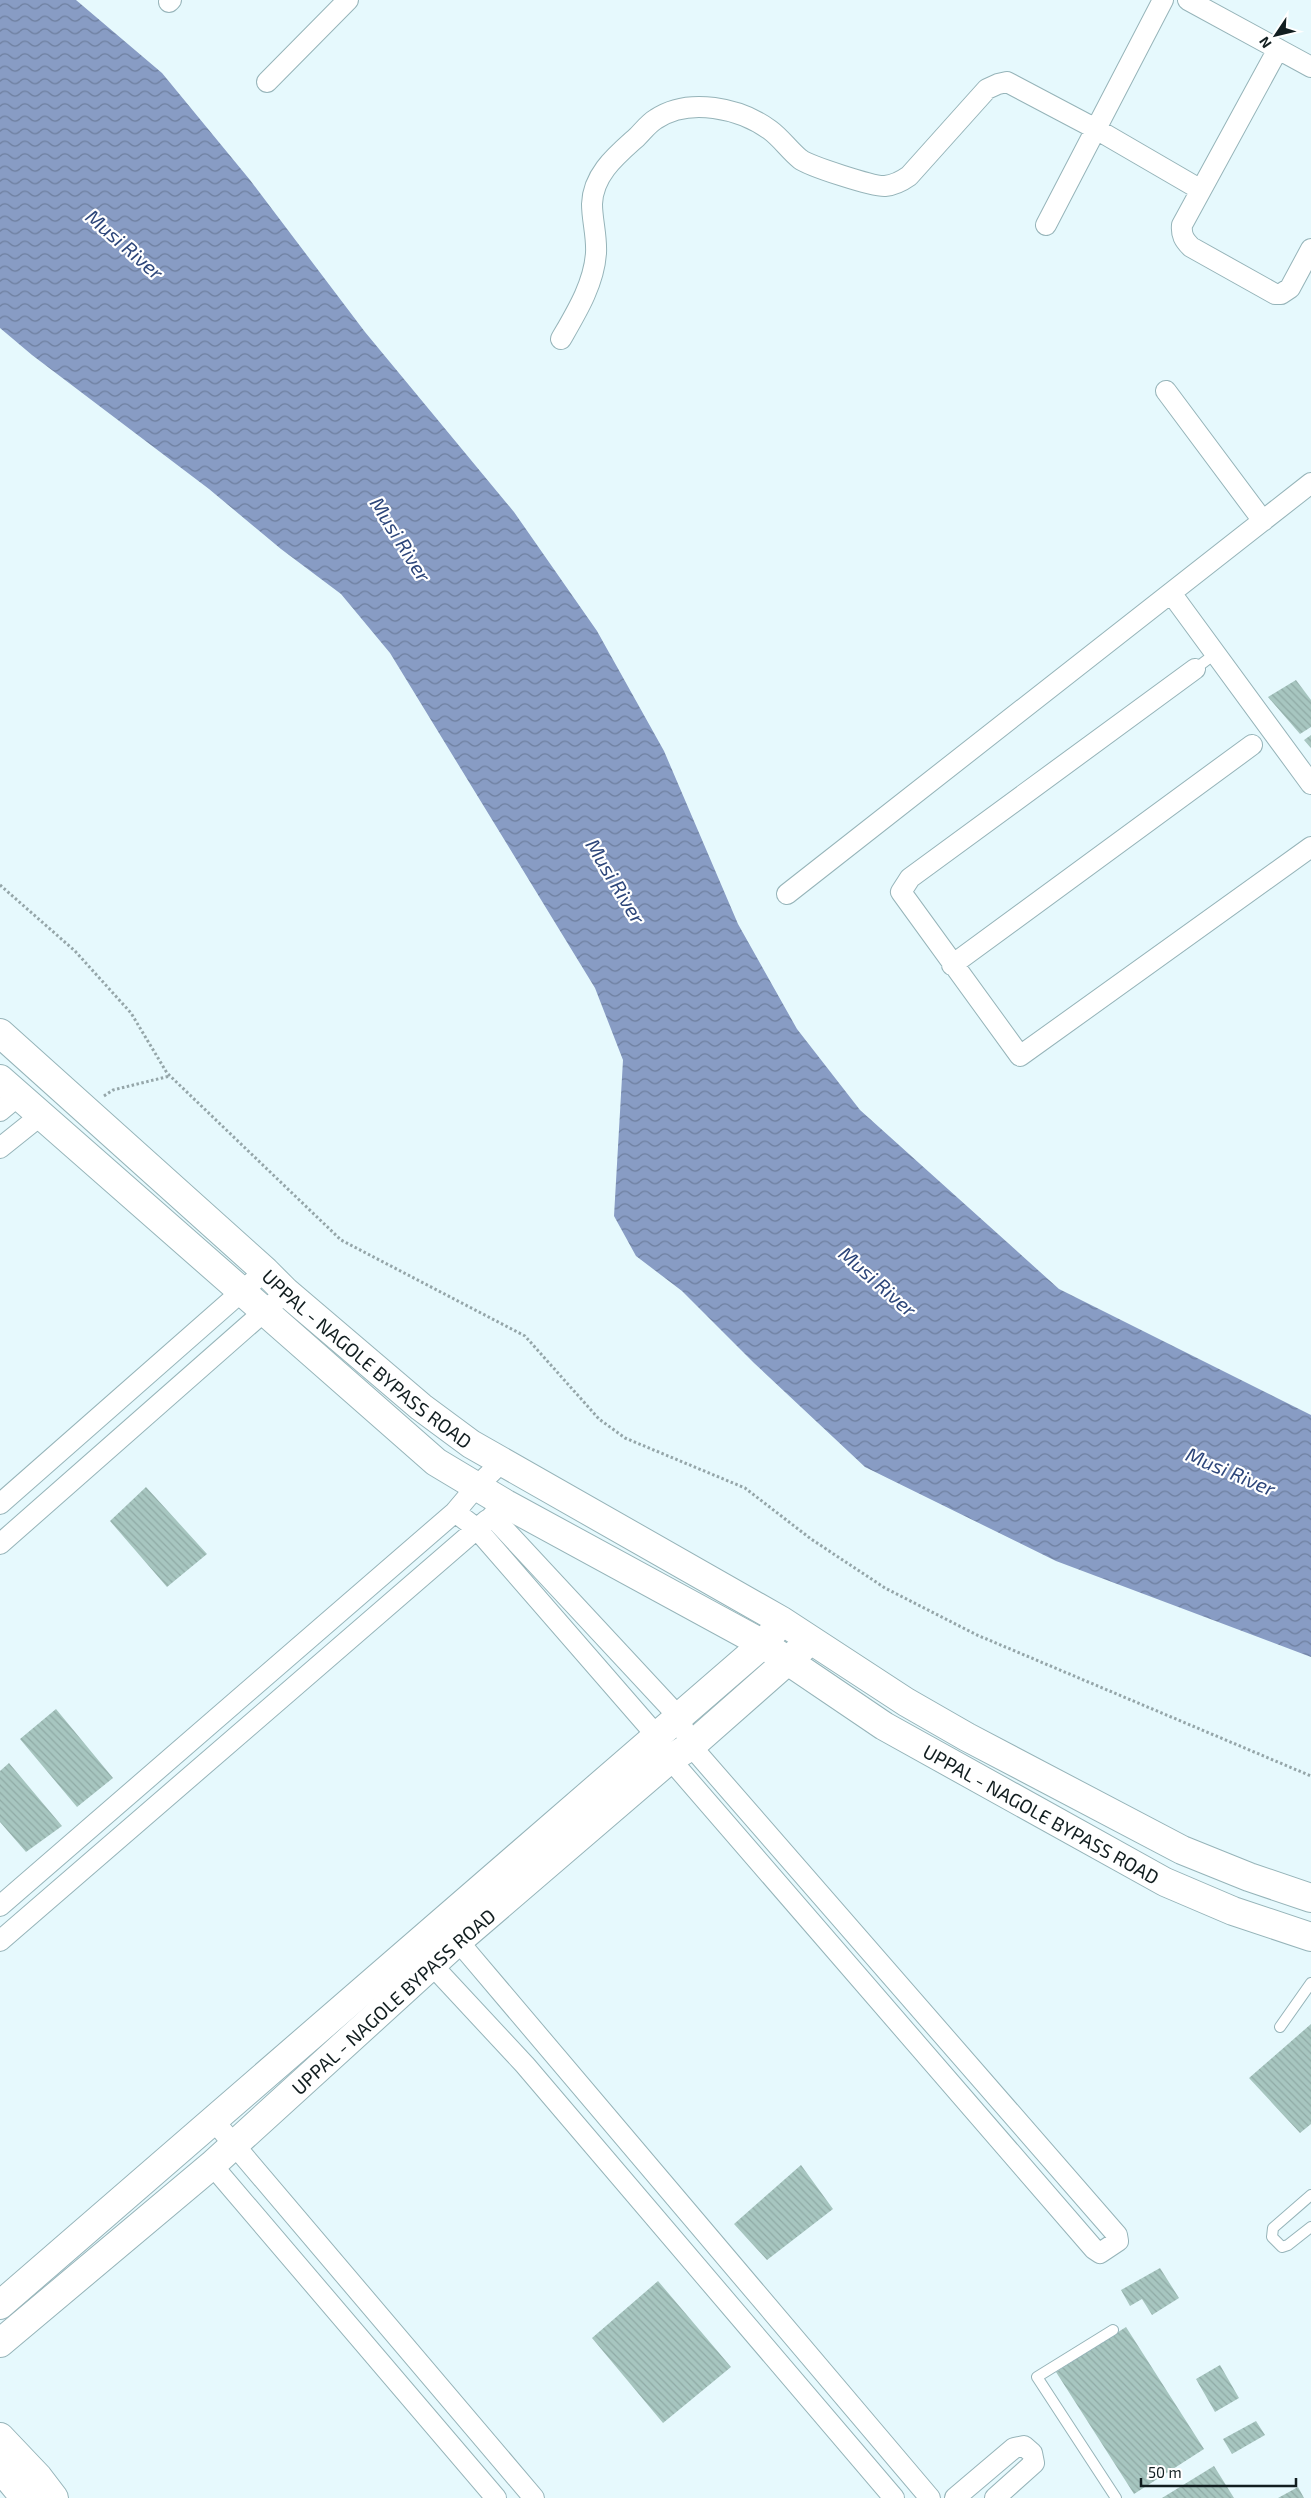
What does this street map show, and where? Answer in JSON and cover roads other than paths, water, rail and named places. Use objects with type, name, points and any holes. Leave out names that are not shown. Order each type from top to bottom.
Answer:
[{"type":"street","points":[[267,82],[348,0]]},
{"type":"street","points":[[1046,225],[1163,0]]},
{"type":"street","points":[[1188,0],[1311,67]]},
{"type":"street","points":[[1278,49],[1182,225],[1184,240],[1191,247],[1275,294],[1281,294],[1290,288],[1311,249]]},
{"type":"street","points":[[561,339],[583,301],[592,276],[596,253],[592,202],[598,179],[610,162],[656,118],[680,108],[702,107],[731,112],[754,119],[772,131],[800,159],[813,167],[884,187],[898,183],[910,176],[988,90],[998,84],[1007,82],[1096,129],[1201,190]]},
{"type":"street","points":[[1166,391],[1263,521]]},
{"type":"street","points":[[787,894],[1311,484]]},
{"type":"street","points":[[1171,593],[1216,653],[1262,738],[1311,784]]},
{"type":"street","points":[[1195,669],[910,878],[900,892],[1020,1056],[1311,847]]},
{"type":"street","points":[[952,965],[1262,738]]},
{"type":"street","name":"UPPAL - NAGOLE BYPASS ROAD","points":[[0,1033],[286,1292],[421,1407],[471,1444],[782,1621],[906,1702],[967,1737],[1182,1850],[1249,1877],[1311,1898]]},
{"type":"street","name":"UPPAL - NAGOLE BYPASS ROAD","points":[[6,1096],[40,1116],[436,1462],[476,1487],[491,1516],[763,1644],[884,1726],[1165,1882],[1233,1911],[1311,1937]]},
{"type":"street","points":[[0,1148],[40,1116]]},
{"type":"street","points":[[0,1504],[242,1294],[265,1271]]},
{"type":"street","points":[[0,1544],[286,1292]]},
{"type":"street","points":[[0,1906],[455,1512],[476,1487],[502,1462]]},
{"type":"street","points":[[455,1512],[491,1516],[678,1716],[680,1753],[1094,2249],[1103,2253],[1118,2241],[1117,2235],[680,1753],[656,1735],[491,1516]]},
{"type":"street","points":[[0,1941],[491,1516]]},
{"type":"street","points":[[423,1574],[436,1528]]},
{"type":"street","name":"UPPAL - NAGOLE BYPASS ROAD","points":[[0,2305],[763,1644],[782,1621]]},
{"type":"street","name":"UPPAL - NAGOLE BYPASS ROAD","points":[[0,2344],[212,2165],[458,1941],[812,1640]]},
{"type":"street","points":[[458,1941],[930,2498]]},
{"type":"street","points":[[432,1965],[525,2065],[894,2498]]},
{"type":"street","points":[[214,2121],[534,2498]]},
{"type":"street","points":[[212,2165],[496,2498]]},
{"type":"street","points":[[0,2437],[38,2477],[54,2498]]},
{"type":"street","points":[[955,2498],[1014,2448],[1024,2446],[1032,2453],[1034,2463],[995,2498]]},
{"type":"street","points":[[0,2468],[25,2498]]},
{"type":"lane","points":[[1195,669],[1216,653]]},
{"type":"lane","points":[[1280,2027],[1311,1984]]},
{"type":"lane","points":[[1311,2195],[1273,2228],[1272,2237],[1282,2247],[1288,2246],[1311,2226]]},
{"type":"lane","points":[[1113,2330],[1037,2377],[1116,2498]]},
{"type":"water","name":"Musi River","points":[[0,0],[76,0],[162,73],[250,180],[365,332],[514,512],[597,631],[664,751],[738,924],[797,1029],[860,1110],[1059,1289],[1311,1415],[1311,1657],[1056,1561],[865,1467],[754,1363],[682,1291],[636,1256],[614,1216],[623,1060],[595,988],[390,653],[341,594],[281,549],[209,489],[32,355],[0,328]]}]
